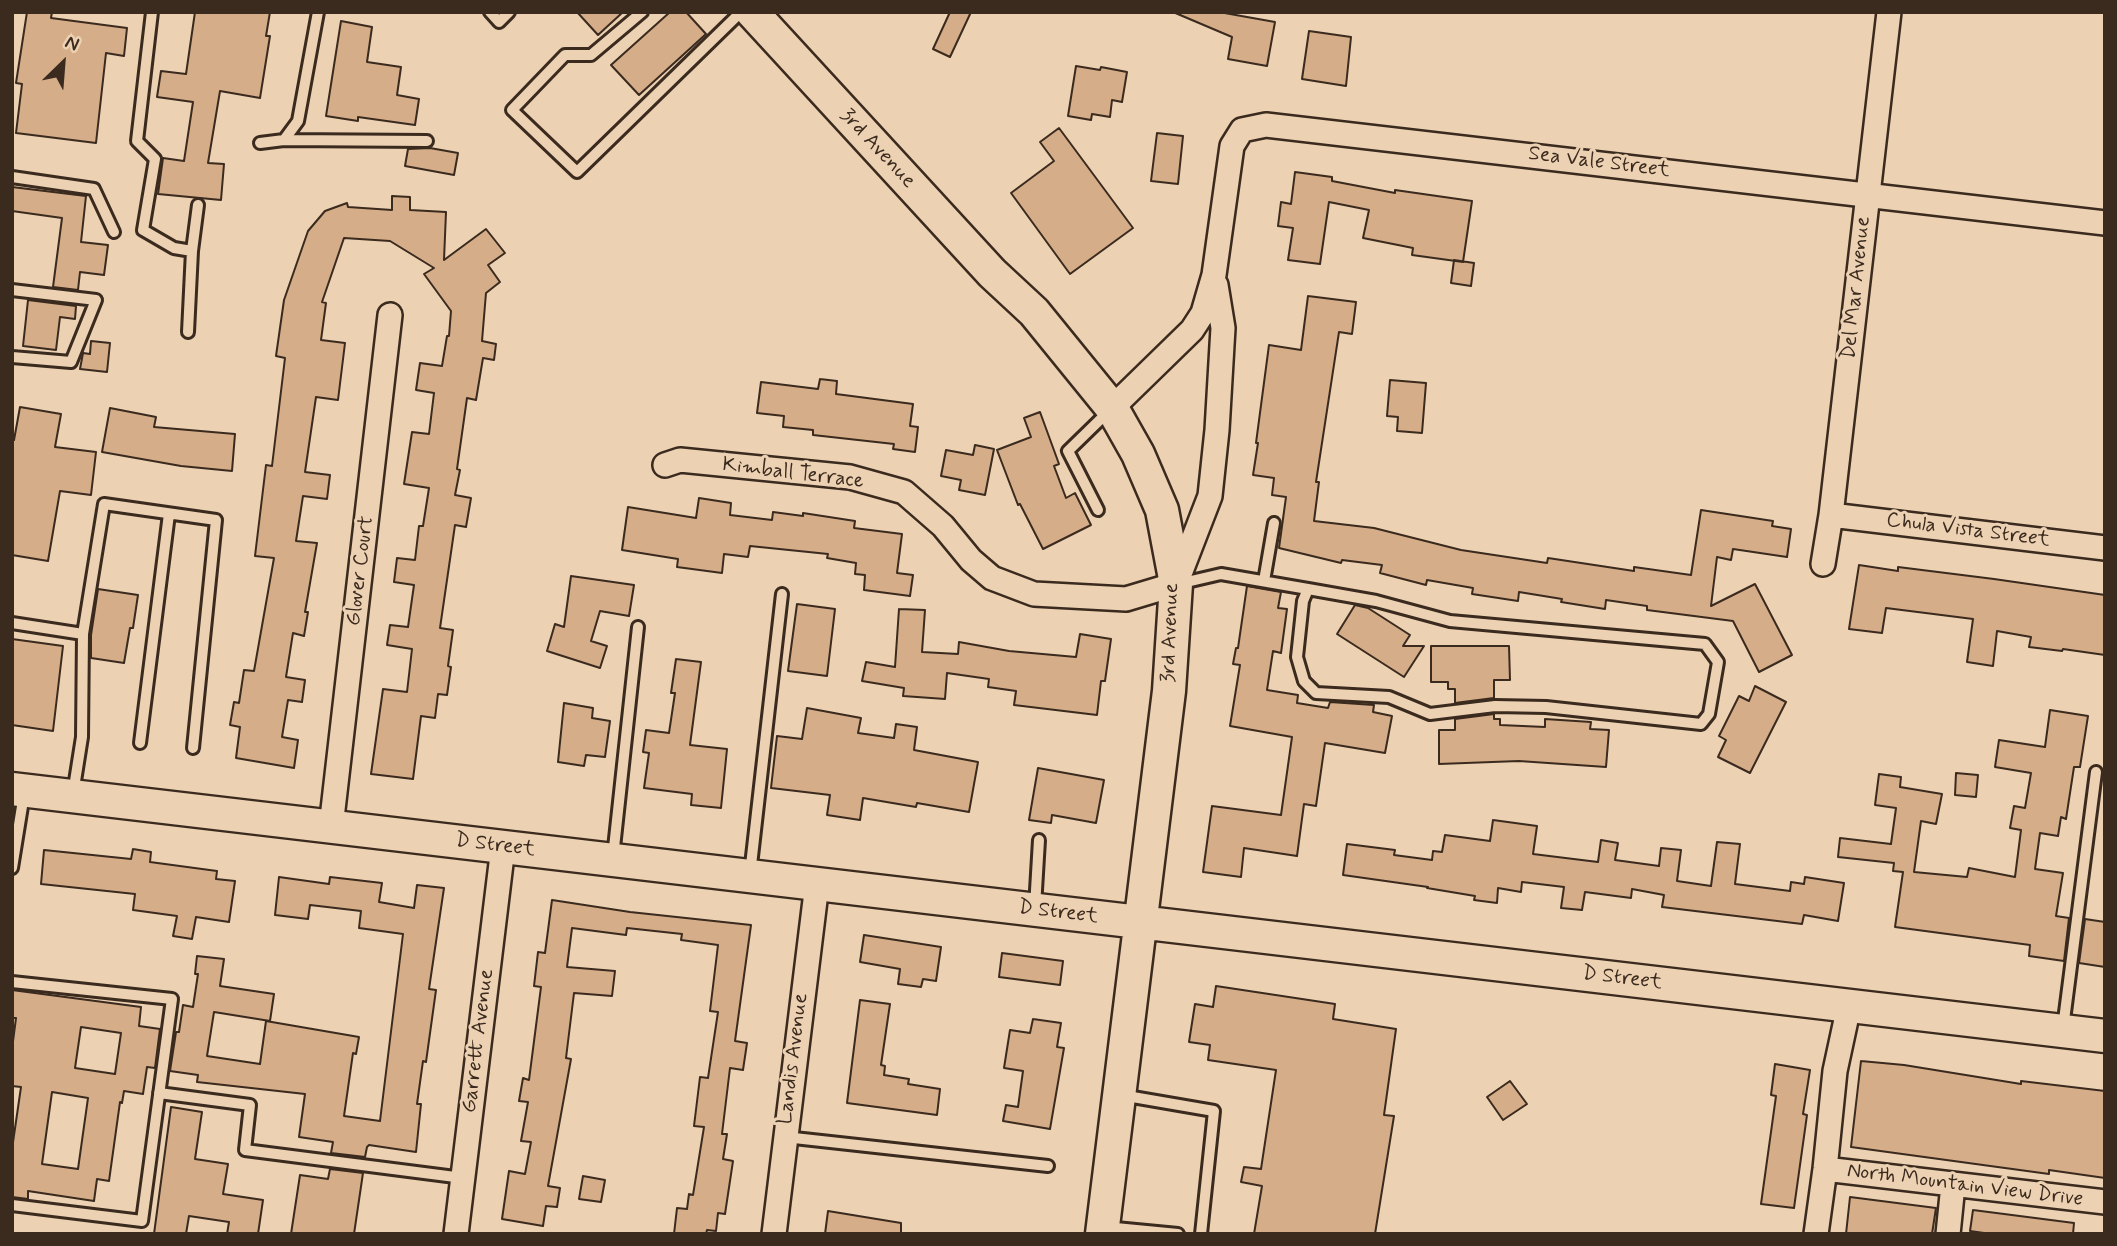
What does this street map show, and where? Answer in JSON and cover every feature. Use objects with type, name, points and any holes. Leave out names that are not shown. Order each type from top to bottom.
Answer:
[{"type":"street","name":"3rd Avenue","points":[[751,12],[992,273],[1034,312],[1112,408],[1138,454],[1162,510],[1176,584],[1169,691],[1102,1230]]},
{"type":"street","name":"Del Mar Avenue","points":[[1823,564],[1831,515],[1889,12]]},
{"type":"street","name":"Sea Vale Street","points":[[1112,408],[1192,330],[1203,313],[1214,275],[1232,146],[1242,130],[1266,125],[2105,223]]},
{"type":"street","name":"Sea Vale Street","points":[[1176,584],[1210,496],[1223,328],[1214,275]]},
{"type":"street","name":"Glover Court","points":[[331,827],[390,315]]},
{"type":"street","name":"Kimball Terrace","points":[[665,465],[680,460],[850,477],[904,492],[943,526],[971,560],[992,578],[1034,594],[1126,599],[1176,584]]},
{"type":"street","name":"Chula Vista Street","points":[[1831,515],[2105,548]]},
{"type":"street","name":"D Street","points":[[18,790],[2105,1036]]},
{"type":"street","name":"Garrett Avenue","points":[[456,1234],[503,847]]},
{"type":"street","name":"Landis Avenue","points":[[774,1234],[817,884]]},
{"type":"street","points":[[1815,1234],[1835,1071],[1849,1006]]},
{"type":"street","name":"North Mountain View Drive","points":[[1825,1169],[2105,1202]]},
{"type":"street","points":[[1948,1234],[1953,1185]]},
{"type":"lane","points":[[152,12],[137,141],[155,159],[143,230],[174,248],[192,251]]},
{"type":"lane","points":[[284,140],[298,121],[318,12]]},
{"type":"lane","points":[[490,12],[499,22],[509,12]]},
{"type":"lane","points":[[642,12],[592,55],[565,55],[512,110],[577,172],[741,12]]},
{"type":"lane","points":[[260,143],[284,140],[427,141]]},
{"type":"lane","points":[[12,177],[94,189],[114,232]]},
{"type":"lane","points":[[188,332],[192,251],[198,205]]},
{"type":"lane","points":[[12,290],[96,300],[71,362],[12,357]]},
{"type":"lane","points":[[1098,510],[1068,451],[1112,408]]},
{"type":"lane","points":[[73,797],[82,737],[83,634],[104,504],[216,520],[193,748]]},
{"type":"lane","points":[[140,743],[169,514]]},
{"type":"lane","points":[[1264,581],[1274,523]]},
{"type":"lane","points":[[1176,584],[1221,574],[1264,581],[1377,601],[1450,621],[1705,644],[1718,662],[1709,714],[1700,724],[1546,707],[1495,706],[1430,714],[1390,697],[1316,693],[1304,681],[1297,657],[1303,601],[1308,589]]},
{"type":"lane","points":[[750,877],[782,594]]},
{"type":"lane","points":[[12,624],[83,634]]},
{"type":"lane","points":[[612,860],[638,627]]},
{"type":"lane","points":[[2062,1031],[2096,772]]},
{"type":"lane","points":[[12,868],[18,790]]},
{"type":"lane","points":[[1035,910],[1039,840]]},
{"type":"lane","points":[[12,982],[172,999],[141,1234]]},
{"type":"lane","points":[[159,1093],[250,1105],[245,1150],[463,1178]]},
{"type":"lane","points":[[1119,1095],[1214,1111],[1201,1234]]},
{"type":"lane","points":[[785,1137],[1048,1166]]},
{"type":"lane","points":[[12,1205],[142,1221]]},
{"type":"lane","points":[[1102,1230],[1178,1234]]},
{"type":"building","points":[[27,12],[52,12],[51,18],[127,28],[124,56],[106,53],[96,143],[16,133],[22,84],[16,83]]},
{"type":"building","points":[[195,12],[270,12],[266,36],[270,36],[260,98],[220,91],[208,163],[224,164],[221,200],[158,194],[163,158],[184,161],[193,102],[157,97],[161,71],[186,74]]},
{"type":"building","points":[[577,12],[623,12],[598,35]]},
{"type":"building","points":[[670,12],[686,12],[706,34],[639,95],[611,65]]},
{"type":"building","points":[[950,12],[971,12],[950,57],[933,49]]},
{"type":"building","points":[[1173,12],[1219,12],[1275,22],[1267,66],[1228,59],[1232,37]]},
{"type":"building","points":[[341,21],[372,27],[367,62],[401,67],[397,95],[419,99],[415,125],[358,117],[358,121],[326,116]]},
{"type":"building","points":[[1309,31],[1351,37],[1346,86],[1302,79]]},
{"type":"building","points":[[1076,66],[1127,72],[1122,102],[1112,100],[1110,117],[1092,114],[1091,120],[1068,116]]},
{"type":"building","points":[[1059,128],[1133,228],[1070,274],[1011,193],[1054,161],[1040,142]]},
{"type":"building","points":[[1157,133],[1183,136],[1178,184],[1151,181]]},
{"type":"building","points":[[430,148],[458,153],[454,175],[405,166],[408,149]]},
{"type":"building","points":[[1295,172],[1332,177],[1332,181],[1395,193],[1395,190],[1472,201],[1463,262],[1412,255],[1413,248],[1363,238],[1369,210],[1329,202],[1320,264],[1288,260],[1293,228],[1278,226],[1281,202],[1291,204]]},
{"type":"building","points":[[12,187],[86,196],[81,242],[108,245],[104,275],[80,272],[78,290],[53,287],[62,218],[12,211]]},
{"type":"building","points":[[392,196],[410,197],[410,210],[446,212],[444,260],[486,229],[505,253],[488,265],[500,282],[486,293],[482,341],[496,344],[494,360],[483,358],[476,400],[467,398],[457,469],[460,470],[455,495],[471,498],[466,527],[455,525],[440,628],[453,630],[447,695],[438,694],[435,718],[421,716],[413,779],[371,774],[383,689],[407,692],[412,649],[387,645],[390,625],[408,627],[414,585],[394,582],[397,558],[415,560],[419,526],[423,526],[429,488],[404,484],[412,432],[429,434],[434,393],[416,390],[420,363],[442,366],[451,311],[424,274],[434,268],[390,241],[344,238],[322,302],[326,303],[321,340],[345,343],[338,400],[316,397],[305,472],[330,475],[327,499],[303,496],[296,541],[317,543],[305,612],[308,612],[304,636],[293,633],[286,677],[305,680],[302,702],[288,700],[282,737],[298,740],[294,768],[236,758],[240,727],[230,725],[234,702],[239,703],[244,670],[254,671],[274,558],[255,556],[266,465],[272,466],[285,358],[276,356],[284,300],[308,231],[325,211],[347,203],[348,207],[392,210]]},
{"type":"building","points":[[1454,260],[1474,263],[1471,286],[1451,283]]},
{"type":"building","points":[[1308,296],[1356,302],[1352,334],[1339,332],[1316,482],[1319,482],[1314,521],[1374,528],[1461,550],[1547,563],[1548,558],[1634,571],[1634,567],[1691,575],[1701,510],[1773,521],[1772,526],[1791,529],[1787,557],[1733,549],[1731,560],[1717,557],[1711,606],[1755,584],[1792,655],[1759,672],[1733,621],[1647,610],[1647,606],[1606,600],[1605,609],[1519,592],[1518,601],[1472,594],[1473,588],[1427,580],[1426,585],[1380,573],[1382,565],[1342,560],[1341,563],[1279,548],[1286,497],[1272,495],[1274,478],[1253,475],[1256,443],[1269,345],[1301,350]]},
{"type":"building","points":[[28,300],[76,306],[75,319],[60,317],[56,350],[23,346]]},
{"type":"building","points":[[91,341],[110,343],[107,372],[80,369],[83,353],[90,354]]},
{"type":"building","points":[[820,379],[837,381],[836,394],[913,404],[910,426],[918,427],[915,452],[893,449],[894,444],[813,435],[813,430],[783,427],[784,416],[757,413],[761,382],[818,389]]},
{"type":"building","points":[[1390,380],[1426,383],[1422,433],[1397,431],[1398,417],[1387,416]]},
{"type":"building","points":[[20,407],[61,414],[55,447],[96,452],[91,495],[60,491],[48,561],[12,555],[12,439],[14,440]]},
{"type":"building","points":[[110,408],[156,417],[154,427],[235,434],[232,471],[181,466],[102,452]]},
{"type":"building","points":[[1040,412],[1059,464],[1054,466],[1066,498],[1075,493],[1091,525],[1043,549],[1020,504],[1018,505],[997,450],[1031,437],[1024,418]]},
{"type":"building","points":[[975,445],[994,449],[985,495],[959,490],[961,480],[941,476],[946,450],[973,455]]},
{"type":"building","points":[[699,498],[731,503],[730,515],[772,520],[773,512],[803,516],[803,513],[855,521],[854,528],[902,534],[897,573],[913,575],[910,596],[864,590],[865,575],[855,574],[856,563],[827,558],[828,554],[750,546],[748,557],[724,554],[722,573],[677,567],[678,559],[622,550],[628,507],[696,518]]},
{"type":"building","points":[[1859,565],[1898,571],[1898,567],[2105,595],[2105,655],[2029,647],[2031,637],[1997,631],[1993,666],[1967,662],[1973,619],[1886,608],[1882,633],[1849,629]]},
{"type":"building","points":[[571,576],[634,585],[629,616],[600,611],[591,641],[607,646],[600,668],[547,651],[555,624],[564,627]]},
{"type":"building","points":[[1247,586],[1281,592],[1278,608],[1287,609],[1281,653],[1273,651],[1267,690],[1298,695],[1297,703],[1328,708],[1330,702],[1374,705],[1373,712],[1392,716],[1385,753],[1325,743],[1316,806],[1304,804],[1297,856],[1244,848],[1241,877],[1203,872],[1212,806],[1281,815],[1292,737],[1230,726],[1240,665],[1233,664]]},
{"type":"building","points":[[98,589],[138,595],[124,663],[91,658],[91,635]]},
{"type":"building","points":[[797,604],[835,609],[827,676],[788,671]]},
{"type":"building","points":[[1355,605],[1368,608],[1410,635],[1403,646],[1424,646],[1404,677],[1337,634]]},
{"type":"building","points":[[899,609],[925,610],[922,652],[958,654],[959,642],[1009,651],[1076,657],[1080,634],[1111,639],[1105,681],[1101,681],[1097,715],[1014,705],[1016,691],[988,687],[989,679],[947,673],[945,699],[903,696],[904,688],[862,681],[866,662],[895,667]]},
{"type":"building","points":[[12,639],[63,646],[53,731],[12,725]]},
{"type":"building","points":[[1431,646],[1509,646],[1510,680],[1494,680],[1494,698],[1455,703],[1455,689],[1448,689],[1448,682],[1431,682]]},
{"type":"building","points":[[676,659],[701,662],[690,745],[727,749],[721,808],[691,805],[692,794],[644,788],[649,753],[643,752],[646,730],[669,733],[675,693],[671,693]]},
{"type":"building","points":[[1755,686],[1786,702],[1750,773],[1718,757],[1726,740],[1719,736],[1739,696],[1749,701]]},
{"type":"building","points":[[564,703],[593,708],[592,718],[610,721],[605,757],[586,755],[584,766],[558,762]]},
{"type":"building","points":[[807,708],[861,718],[858,733],[894,738],[896,724],[917,727],[914,750],[978,762],[969,812],[917,803],[916,807],[863,798],[860,820],[827,815],[830,795],[771,788],[777,736],[802,739]]},
{"type":"building","points":[[2050,710],[2088,716],[2080,767],[2074,767],[2066,819],[2061,817],[2058,836],[2040,833],[2035,869],[2063,873],[2056,916],[2069,918],[2064,961],[2029,956],[2030,945],[1895,927],[1903,872],[1893,871],[1894,863],[1838,857],[1840,838],[1891,844],[1896,808],[1875,805],[1879,774],[1901,777],[1900,787],[1942,794],[1936,824],[1921,821],[1914,872],[1967,877],[1969,868],[2015,877],[2021,830],[2010,828],[2014,806],[2025,808],[2031,773],[1995,767],[1999,740],[2045,747]]},
{"type":"building","points":[[1494,714],[1494,719],[1500,719],[1500,725],[1545,727],[1545,719],[1591,722],[1590,729],[1609,730],[1606,767],[1519,761],[1439,764],[1439,730],[1455,730],[1455,719]]},
{"type":"building","points":[[1038,768],[1104,780],[1096,823],[1052,815],[1051,823],[1029,820]]},
{"type":"building","points":[[1956,773],[1978,775],[1976,797],[1955,795]]},
{"type":"building","points":[[1493,820],[1537,826],[1533,854],[1598,862],[1601,840],[1618,843],[1615,860],[1659,866],[1661,848],[1681,850],[1677,881],[1711,886],[1717,842],[1740,844],[1735,884],[1790,891],[1791,882],[1804,884],[1805,877],[1844,883],[1838,921],[1804,915],[1802,924],[1662,907],[1664,895],[1632,889],[1631,898],[1585,892],[1582,910],[1561,908],[1564,887],[1522,882],[1521,892],[1498,888],[1497,903],[1474,900],[1475,896],[1428,887],[1343,875],[1347,844],[1395,850],[1394,855],[1432,860],[1433,851],[1442,852],[1445,835],[1490,841]]},
{"type":"building","points":[[133,849],[151,852],[150,862],[217,871],[216,879],[235,881],[229,922],[196,917],[192,939],[173,936],[177,916],[133,910],[135,894],[41,884],[44,850],[131,859]]},
{"type":"building","points":[[279,877],[329,884],[330,877],[382,883],[379,902],[414,908],[417,885],[444,888],[429,989],[436,990],[417,1104],[421,1104],[416,1152],[369,1145],[365,1157],[331,1153],[333,1142],[299,1137],[305,1094],[197,1082],[198,1075],[170,1071],[183,1005],[193,1007],[198,974],[195,974],[197,956],[224,959],[220,986],[274,994],[270,1021],[214,1012],[207,1056],[260,1064],[266,1021],[359,1037],[356,1054],[353,1053],[344,1116],[380,1121],[403,934],[359,928],[361,911],[310,905],[308,919],[275,915]]},
{"type":"building","points":[[552,900],[630,912],[751,925],[735,1041],[747,1043],[743,1070],[730,1068],[722,1134],[727,1134],[723,1159],[733,1161],[725,1214],[718,1213],[716,1231],[707,1230],[706,1234],[674,1234],[677,1208],[687,1209],[689,1194],[693,1195],[704,1127],[694,1126],[700,1077],[708,1078],[718,1012],[710,1011],[718,945],[681,940],[682,934],[627,928],[626,935],[572,928],[567,967],[615,971],[612,996],[574,993],[566,1058],[571,1059],[548,1186],[560,1188],[557,1207],[546,1206],[543,1226],[502,1219],[509,1171],[525,1174],[531,1142],[521,1141],[528,1102],[519,1101],[523,1078],[529,1080],[541,987],[534,986],[538,952],[545,953]]},
{"type":"building","points":[[2085,919],[2105,922],[2105,967],[2079,963]]},
{"type":"building","points":[[864,935],[941,947],[936,981],[923,979],[921,987],[898,984],[900,969],[860,962]]},
{"type":"building","points":[[1002,953],[1063,961],[1060,985],[999,977]]},
{"type":"building","points":[[1216,986],[1335,1004],[1333,1019],[1396,1029],[1384,1115],[1394,1116],[1375,1234],[1254,1234],[1262,1186],[1241,1182],[1244,1167],[1261,1169],[1276,1070],[1208,1060],[1210,1045],[1189,1042],[1195,1004],[1213,1007]]},
{"type":"building","points":[[12,990],[141,1007],[139,1026],[160,1029],[155,1068],[147,1067],[143,1094],[124,1091],[122,1103],[120,1102],[109,1181],[97,1179],[94,1201],[28,1191],[28,1199],[12,1197],[12,1149],[21,1087],[12,1086],[12,1049],[16,1018],[12,1018]],"holes":[[[81,1027],[121,1033],[115,1074],[75,1068]],[[52,1092],[88,1098],[78,1169],[42,1164]]]},
{"type":"building","points":[[860,1000],[890,1004],[881,1065],[885,1066],[884,1075],[909,1079],[908,1084],[940,1089],[937,1115],[847,1103]]},
{"type":"building","points":[[1033,1019],[1061,1023],[1057,1047],[1064,1048],[1050,1129],[1003,1121],[1006,1105],[1018,1107],[1023,1071],[1004,1068],[1010,1030],[1030,1033]]},
{"type":"building","points":[[1861,1061],[1904,1065],[2021,1084],[2021,1081],[2105,1091],[2105,1178],[2049,1170],[2049,1174],[1851,1147]]},
{"type":"building","points":[[1775,1064],[1810,1070],[1803,1114],[1807,1115],[1794,1208],[1761,1204],[1776,1096],[1771,1095]]},
{"type":"building","points":[[1510,1081],[1527,1104],[1503,1120],[1487,1097]]},
{"type":"building","points":[[171,1107],[202,1112],[195,1159],[228,1164],[223,1194],[263,1200],[258,1234],[227,1234],[229,1222],[189,1216],[186,1234],[154,1234]]},
{"type":"building","points":[[330,1169],[363,1173],[354,1234],[291,1234],[300,1175],[328,1179]]},
{"type":"building","points":[[583,1176],[605,1180],[601,1202],[579,1199]]},
{"type":"building","points":[[1850,1197],[1936,1208],[1932,1234],[1846,1234]]},
{"type":"building","points":[[1973,1210],[2074,1223],[2073,1234],[1991,1234],[1970,1231]]},
{"type":"building","points":[[828,1211],[901,1223],[901,1234],[825,1234]]}]
